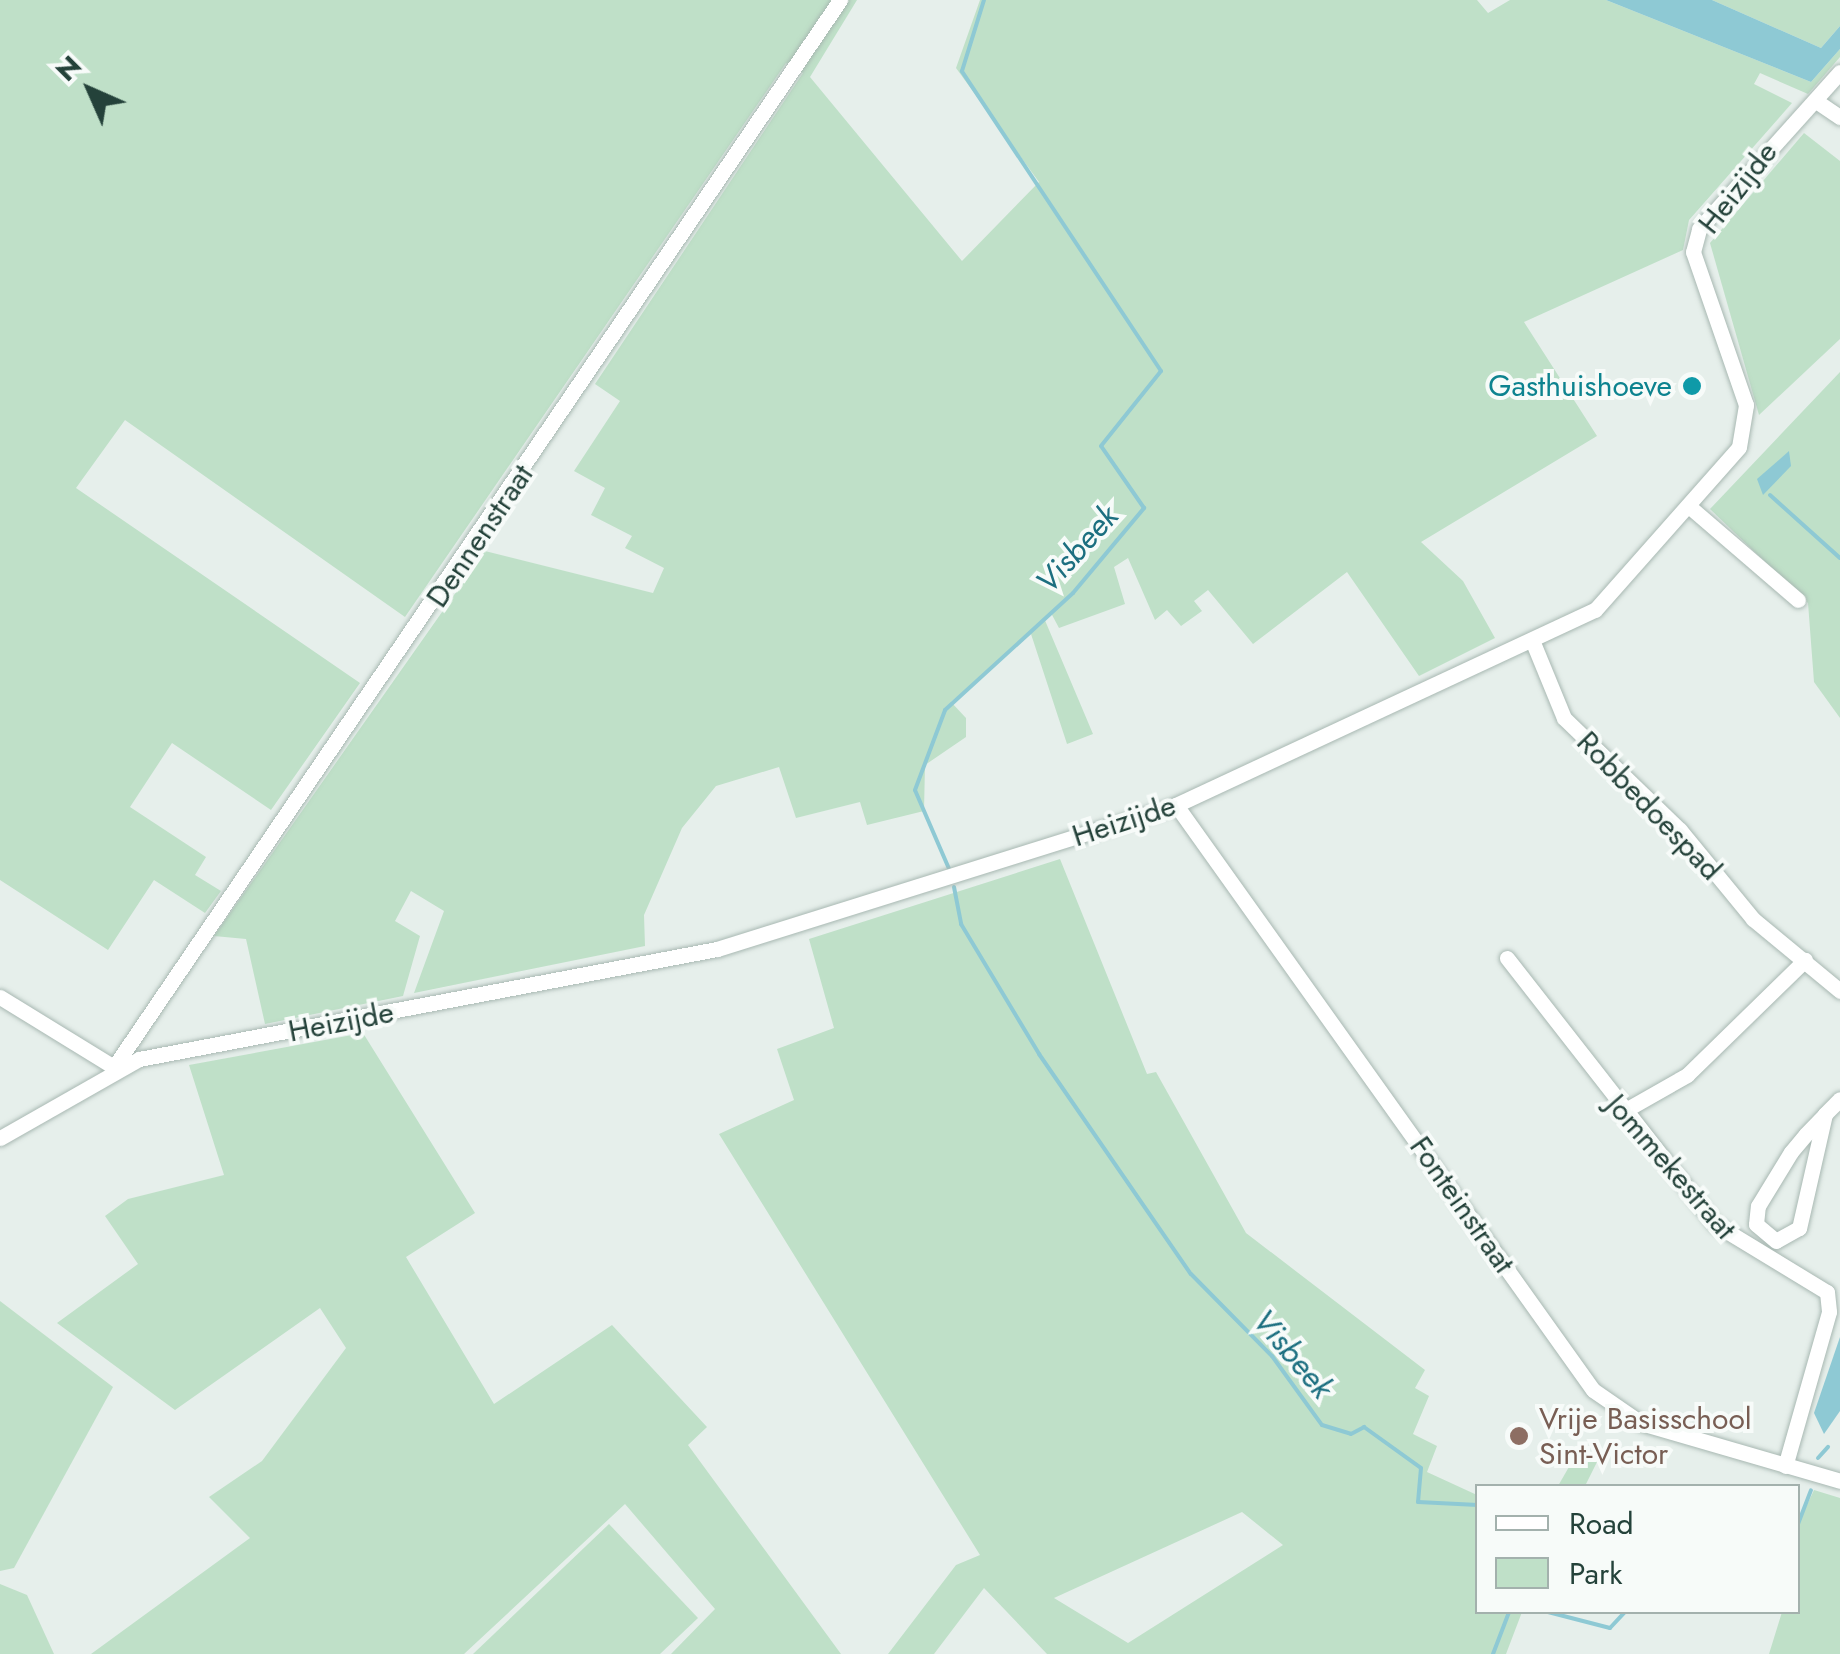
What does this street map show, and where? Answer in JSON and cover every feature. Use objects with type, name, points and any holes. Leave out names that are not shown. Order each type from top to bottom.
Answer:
[{"type":"street","name":"Dennenstraat","points":[[114,1067],[840,0]]},
{"type":"street","name":"Heizijde","points":[[0,1138],[114,1067],[718,949],[1176,805],[1532,640],[1620,589],[1734,457],[1747,414],[1693,252],[1698,229],[1840,72]]},
{"type":"street","points":[[1816,101],[1840,116]]},
{"type":"street","points":[[1692,508],[1798,600]]},
{"type":"street","name":"Robbedoespad","points":[[1532,640],[1564,718],[1680,830],[1753,919],[1840,991]]},
{"type":"street","name":"Fonteinstraat","points":[[1176,805],[1593,1390],[1641,1422],[1840,1481]]},
{"type":"street","name":"Jommekestraat","points":[[1507,958],[1622,1112],[1729,1237],[1827,1292],[1830,1312],[1786,1466]]},
{"type":"street","points":[[1622,1112],[1687,1074],[1804,960]]},
{"type":"street","points":[[0,997],[114,1067]]},
{"type":"street","points":[[1825,1114],[1799,1228],[1776,1242],[1756,1224],[1758,1206],[1825,1114],[1840,1099]]},
{"type":"green space","points":[[0,0],[857,0],[810,77],[962,261],[1039,182],[956,68],[980,0],[1477,0],[1488,13],[1510,0],[1606,0],[1811,82],[1840,49],[1840,57],[1808,94],[1760,73],[1754,84],[1792,103],[1689,220],[1683,250],[1524,322],[1597,436],[1421,542],[1463,581],[1495,638],[1419,676],[1347,572],[1253,644],[1208,590],[1194,601],[1202,611],[1181,626],[1167,610],[1155,620],[1128,558],[1114,567],[1125,604],[1059,628],[1051,613],[1044,618],[1093,734],[1067,744],[1031,634],[951,702],[966,718],[966,737],[925,765],[924,811],[867,825],[860,802],[796,818],[779,767],[716,786],[682,828],[644,915],[645,946],[414,993],[444,911],[411,891],[395,921],[420,936],[403,996],[265,1024],[246,939],[214,936],[485,551],[653,593],[664,568],[625,548],[632,536],[591,515],[605,488],[574,471],[620,401],[595,384],[803,73],[786,63],[405,617],[125,420],[76,488],[360,683],[271,810],[172,743],[130,807],[206,857],[195,875],[221,891],[205,913],[154,880],[108,950],[0,880]]},
{"type":"green space","points":[[1712,0],[1840,0],[1840,26],[1821,48]]},
{"type":"green space","points":[[1804,133],[1840,161],[1840,339],[1759,415],[1710,243]]},
{"type":"green space","points":[[1840,372],[1840,718],[1814,682],[1808,603],[1710,509]]},
{"type":"green space","points":[[1060,859],[1147,1074],[1156,1072],[1246,1233],[1425,1370],[1415,1388],[1429,1396],[1413,1434],[1437,1446],[1427,1472],[1475,1494],[1475,1614],[1521,1614],[1506,1654],[1047,1654],[984,1588],[934,1654],[888,1654],[956,1565],[980,1555],[719,1134],[794,1100],[777,1049],[834,1028],[809,939]],"holes":[[[1242,1512],[1283,1545],[1128,1643],[1054,1598]]]},
{"type":"green space","points":[[363,1033],[475,1213],[406,1257],[494,1404],[612,1325],[707,1427],[688,1445],[841,1654],[671,1654],[715,1609],[625,1504],[464,1654],[91,1654],[250,1538],[209,1497],[262,1461],[346,1348],[320,1308],[175,1410],[57,1323],[138,1264],[105,1216],[128,1199],[224,1175],[189,1065]]},
{"type":"green space","points":[[0,1301],[113,1387],[14,1568],[0,1571]]},
{"type":"green space","points":[[1581,1446],[1597,1462],[1586,1484],[1559,1484]]},
{"type":"green space","points":[[1814,1490],[1840,1498],[1840,1654],[1769,1654],[1781,1614],[1800,1614],[1800,1520]]},
{"type":"green space","points":[[609,1524],[698,1618],[660,1654],[473,1654]]},
{"type":"green space","points":[[0,1584],[27,1595],[54,1654],[0,1654]]},
{"type":"water","points":[[1606,0],[1712,0],[1821,48],[1840,26],[1840,49],[1811,82]]},
{"type":"water","points":[[1789,451],[1791,466],[1763,495],[1757,479]]},
{"type":"water","points":[[1840,1337],[1840,1411],[1824,1434],[1814,1413]]},
{"type":"waterway","name":"Visbeek","points":[[950,871],[915,790],[945,710],[1073,593],[1144,508],[1101,446],[1161,371],[962,71],[984,0]]},
{"type":"waterway","points":[[1770,495],[1840,558]]},
{"type":"waterway","name":"Visbeek","points":[[954,887],[961,924],[1039,1054],[1191,1274],[1272,1356],[1322,1425],[1351,1434],[1364,1427],[1421,1468],[1418,1502],[1475,1505]]},
{"type":"waterway","points":[[1818,1458],[1828,1447]]},
{"type":"waterway","points":[[1800,1519],[1811,1490]]},
{"type":"waterway","name":"Visbeek","points":[[1493,1654],[1508,1614]]},
{"type":"waterway","points":[[1556,1614],[1610,1628],[1623,1614]]},
{"type":"place","name":"Gasthuishoeve","points":[[1692,386]]},
{"type":"place","name":"Vrije Basisschool Sint-Victor","points":[[1519,1436]]}]
